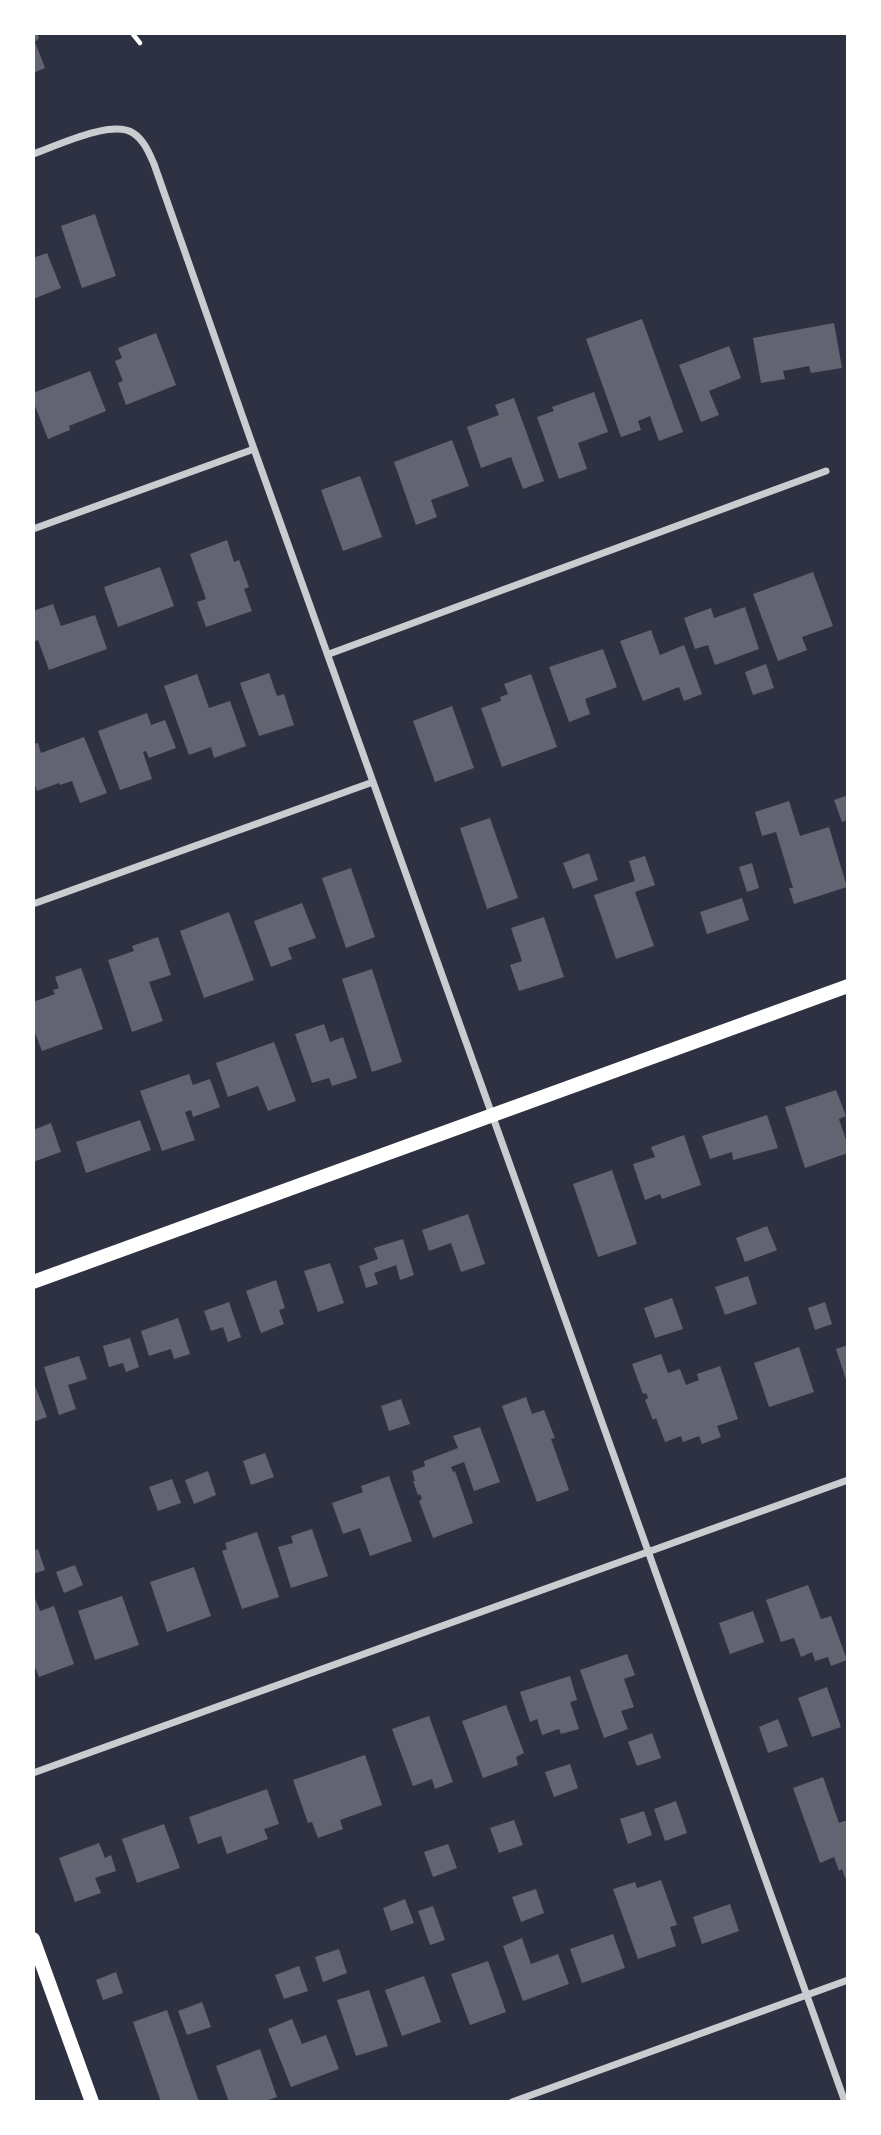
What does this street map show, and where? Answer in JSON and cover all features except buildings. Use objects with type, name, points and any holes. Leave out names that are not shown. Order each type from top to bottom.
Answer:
[{"type":"main road","points":[[33,1282],[848,986]]},
{"type":"main road","points":[[33,1939],[92,2102]]},
{"type":"street","points":[[33,155],[93,133],[112,129],[131,131],[142,141],[154,164],[845,2102]]},
{"type":"street","points":[[33,529],[254,449]]},
{"type":"street","points":[[329,654],[826,471]]},
{"type":"street","points":[[33,904],[373,782]]},
{"type":"street","points":[[33,1773],[848,1480]]},
{"type":"street","points":[[512,2102],[848,1980]]},
{"type":"path","points":[[132,33],[139,43]]}]
